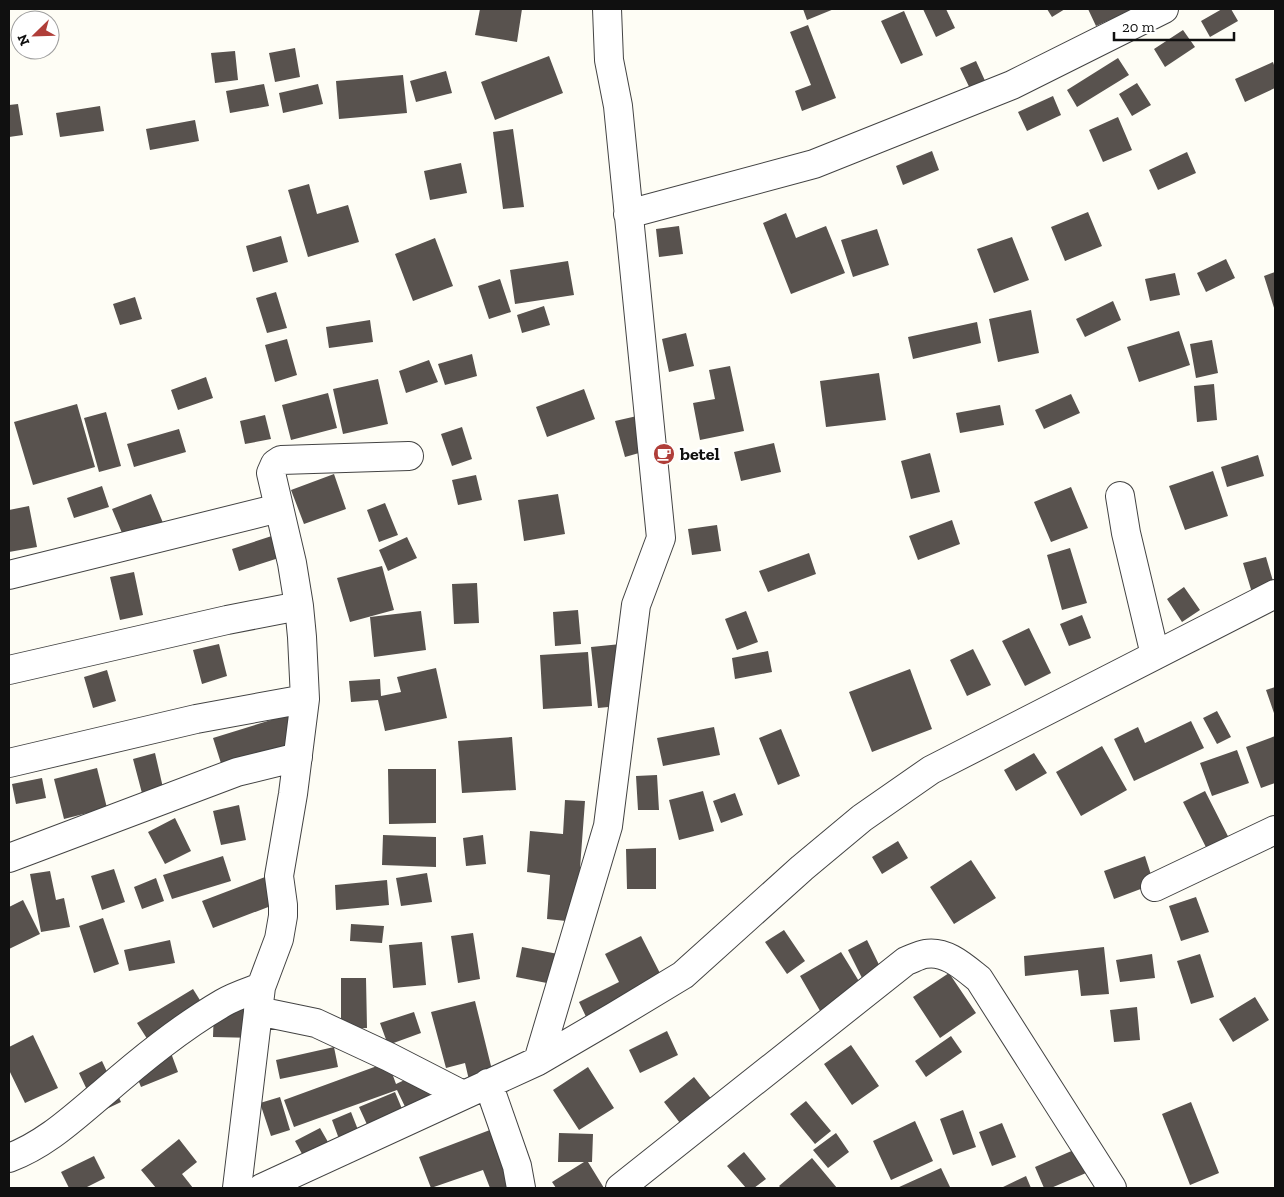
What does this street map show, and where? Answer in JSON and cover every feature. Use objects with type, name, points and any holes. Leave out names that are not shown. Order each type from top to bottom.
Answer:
[{"type":"street","points":[[538,1061],[608,826],[636,605],[661,538],[618,106],[609,60],[607,9]]},
{"type":"street","points":[[628,214],[814,164],[1012,85],[1164,9]]},
{"type":"street","points":[[237,1188],[260,999],[283,916],[279,876],[298,757],[305,699],[299,606],[292,563],[271,473],[275,464],[281,460],[409,456]]},
{"type":"street","points":[[1120,496],[1126,533],[1155,655]]},
{"type":"street","points":[[9,576],[279,508]]},
{"type":"street","points":[[262,1188],[538,1061],[683,975],[802,868],[862,818],[931,770],[1275,594]]},
{"type":"street","points":[[9,670],[217,622],[299,606]]},
{"type":"street","points":[[9,763],[196,719],[305,699]]},
{"type":"street","points":[[9,858],[236,772],[298,757]]},
{"type":"street","points":[[1155,887],[1275,830]]},
{"type":"street","points":[[620,1188],[906,961],[925,954],[938,954],[957,962],[979,979],[1112,1188]]},
{"type":"street","points":[[9,1158],[35,1146],[69,1122],[102,1093],[189,1024],[231,999],[260,999],[389,1057],[464,1095]]},
{"type":"street","points":[[488,1084],[517,1166],[521,1188]]},
{"type":"building","points":[[480,9],[522,9],[517,42],[475,35]]},
{"type":"building","points":[[803,9],[834,9],[807,20]]},
{"type":"building","points":[[923,9],[946,9],[955,28],[936,37]]},
{"type":"building","points":[[1047,9],[1065,9],[1052,17]]},
{"type":"building","points":[[1088,9],[1134,9],[1096,26]]},
{"type":"building","points":[[1222,9],[1231,9],[1238,21],[1210,37],[1201,21]]},
{"type":"building","points":[[904,11],[923,55],[901,64],[881,21]]},
{"type":"building","points":[[808,25],[836,98],[802,111],[795,91],[811,85],[790,32]]},
{"type":"building","points":[[1183,30],[1195,47],[1165,67],[1154,49]]},
{"type":"building","points":[[295,48],[300,77],[275,82],[269,53]]},
{"type":"building","points":[[235,51],[238,80],[215,83],[211,53]]},
{"type":"building","points":[[549,56],[563,93],[495,120],[481,82]]},
{"type":"building","points":[[1118,58],[1129,75],[1077,107],[1067,90]]},
{"type":"building","points":[[976,61],[992,96],[977,103],[960,68]]},
{"type":"building","points":[[1273,62],[1275,68],[1275,88],[1245,102],[1235,79]]},
{"type":"building","points":[[446,71],[452,93],[416,102],[410,81]]},
{"type":"building","points":[[403,75],[407,113],[339,119],[336,81]]},
{"type":"building","points":[[1137,83],[1151,105],[1132,116],[1119,94]]},
{"type":"building","points":[[264,84],[269,106],[230,113],[226,91]]},
{"type":"building","points":[[318,84],[323,104],[283,113],[279,93]]},
{"type":"building","points":[[1053,96],[1061,115],[1027,131],[1018,112]]},
{"type":"building","points":[[18,104],[23,135],[9,137],[9,105]]},
{"type":"building","points":[[100,106],[104,131],[60,137],[56,113]]},
{"type":"building","points":[[1118,117],[1132,150],[1103,162],[1089,130]]},
{"type":"building","points":[[195,120],[199,141],[150,150],[146,129]]},
{"type":"building","points":[[513,129],[524,207],[503,209],[493,132]]},
{"type":"building","points":[[932,151],[939,170],[903,185],[896,166]]},
{"type":"building","points":[[1187,152],[1196,173],[1158,190],[1149,170]]},
{"type":"building","points":[[461,163],[467,193],[430,200],[424,171]]},
{"type":"building","points":[[309,184],[317,214],[348,205],[359,242],[308,257],[288,190]]},
{"type":"building","points":[[1088,212],[1102,246],[1065,261],[1051,227]]},
{"type":"building","points":[[786,213],[796,238],[826,226],[845,273],[791,294],[763,223]]},
{"type":"building","points":[[679,226],[683,254],[659,257],[656,229]]},
{"type":"building","points":[[877,229],[889,265],[853,277],[841,240]]},
{"type":"building","points":[[281,236],[288,262],[253,272],[246,246]]},
{"type":"building","points":[[1012,237],[1029,280],[994,293],[977,249]]},
{"type":"building","points":[[435,238],[453,286],[413,301],[395,254]]},
{"type":"building","points":[[1226,259],[1235,278],[1206,292],[1197,273]]},
{"type":"building","points":[[568,261],[574,295],[515,304],[510,270]]},
{"type":"building","points":[[1275,272],[1275,311],[1264,276]]},
{"type":"building","points":[[1175,273],[1180,295],[1150,301],[1145,279]]},
{"type":"building","points":[[500,279],[511,312],[489,319],[478,286]]},
{"type":"building","points":[[276,292],[287,328],[267,333],[256,298]]},
{"type":"building","points":[[135,297],[142,319],[120,325],[113,304]]},
{"type":"building","points":[[1113,301],[1121,320],[1085,337],[1076,319]]},
{"type":"building","points":[[544,306],[550,325],[522,333],[517,315]]},
{"type":"building","points":[[1031,310],[1039,353],[998,362],[989,319]]},
{"type":"building","points":[[370,320],[373,342],[329,348],[326,327]]},
{"type":"building","points":[[977,322],[981,343],[913,359],[908,337]]},
{"type":"building","points":[[1179,331],[1190,365],[1139,382],[1127,347]]},
{"type":"building","points":[[686,333],[694,366],[669,372],[662,339]]},
{"type":"building","points":[[287,339],[297,375],[275,382],[265,345]]},
{"type":"building","points":[[1212,340],[1218,373],[1196,378],[1190,344]]},
{"type":"building","points":[[472,354],[477,376],[445,385],[438,364]]},
{"type":"building","points":[[429,360],[438,382],[406,393],[399,371]]},
{"type":"building","points":[[730,366],[744,431],[700,440],[693,403],[715,399],[709,370]]},
{"type":"building","points":[[879,373],[886,420],[826,427],[820,381]]},
{"type":"building","points":[[206,377],[213,398],[178,410],[171,390]]},
{"type":"building","points":[[378,379],[388,424],[343,434],[333,389]]},
{"type":"building","points":[[1214,384],[1217,420],[1197,422],[1194,386]]},
{"type":"building","points":[[584,389],[595,419],[547,437],[536,407]]},
{"type":"building","points":[[328,393],[337,428],[291,440],[282,405]]},
{"type":"building","points":[[1071,394],[1080,413],[1044,429],[1035,410]]},
{"type":"building","points":[[77,404],[95,467],[33,485],[14,422]]},
{"type":"building","points":[[1000,405],[1004,425],[960,433],[956,413]]},
{"type":"building","points":[[106,412],[121,466],[99,472],[84,418]]},
{"type":"building","points":[[265,415],[271,439],[245,444],[240,421]]},
{"type":"building","points":[[637,416],[646,451],[625,457],[615,421]]},
{"type":"building","points":[[462,427],[472,459],[452,466],[441,434]]},
{"type":"building","points":[[179,429],[186,452],[134,467],[127,444]]},
{"type":"building","points":[[774,443],[781,472],[741,481],[734,452]]},
{"type":"building","points":[[930,453],[940,492],[911,499],[901,461]]},
{"type":"building","points":[[1258,455],[1264,476],[1227,487],[1221,467]]},
{"type":"building","points":[[1213,471],[1228,516],[1185,530],[1169,486]]},
{"type":"building","points":[[334,474],[346,509],[304,524],[291,490]]},
{"type":"building","points":[[476,475],[482,500],[458,505],[452,480]]},
{"type":"building","points":[[102,486],[109,507],[74,518],[67,498]]},
{"type":"building","points":[[1071,487],[1088,528],[1051,542],[1034,502]]},
{"type":"building","points":[[151,494],[171,542],[132,557],[112,509]]},
{"type":"building","points":[[558,494],[565,534],[524,541],[518,500]]},
{"type":"building","points":[[385,503],[398,535],[379,542],[367,510]]},
{"type":"building","points":[[29,506],[37,547],[9,552],[9,510]]},
{"type":"building","points":[[952,520],[960,544],[918,560],[909,536]]},
{"type":"building","points":[[717,525],[721,551],[692,555],[688,529]]},
{"type":"building","points":[[281,533],[288,555],[239,571],[232,549]]},
{"type":"building","points":[[407,537],[417,558],[388,571],[379,550]]},
{"type":"building","points":[[1070,548],[1087,603],[1062,610],[1047,555]]},
{"type":"building","points":[[809,553],[816,574],[768,592],[759,571]]},
{"type":"building","points":[[1266,557],[1275,588],[1253,596],[1243,563]]},
{"type":"building","points":[[382,566],[394,610],[350,622],[337,578]]},
{"type":"building","points":[[134,572],[143,615],[120,620],[110,577]]},
{"type":"building","points":[[477,583],[479,623],[454,624],[452,584]]},
{"type":"building","points":[[1184,587],[1200,610],[1182,622],[1167,599]]},
{"type":"building","points":[[578,610],[581,644],[555,646],[553,612]]},
{"type":"building","points":[[421,611],[426,650],[374,657],[370,617]]},
{"type":"building","points":[[746,611],[758,642],[737,650],[725,619]]},
{"type":"building","points":[[1082,615],[1091,638],[1069,646],[1060,624]]},
{"type":"building","points":[[1029,628],[1051,673],[1025,686],[1002,641]]},
{"type":"building","points":[[219,644],[227,676],[202,684],[193,650]]},
{"type":"building","points":[[621,644],[629,705],[598,708],[591,647]]},
{"type":"building","points":[[973,649],[991,685],[967,696],[950,660]]},
{"type":"building","points":[[768,651],[772,672],[735,679],[732,658]]},
{"type":"building","points":[[588,652],[592,706],[543,709],[540,655]]},
{"type":"building","points":[[436,668],[447,718],[385,731],[378,700],[351,702],[349,681],[380,679],[381,696],[401,692],[397,677]]},
{"type":"building","points":[[910,669],[932,729],[872,752],[849,692]]},
{"type":"building","points":[[107,670],[116,701],[93,708],[84,677]]},
{"type":"building","points":[[1275,687],[1275,716],[1266,690]]},
{"type":"building","points":[[1217,711],[1231,737],[1217,744],[1203,718]]},
{"type":"building","points":[[297,712],[306,740],[225,776],[213,738]]},
{"type":"building","points":[[1191,721],[1204,748],[1134,781],[1114,739],[1138,727],[1145,743]]},
{"type":"building","points":[[714,727],[720,755],[663,766],[657,738]]},
{"type":"building","points":[[781,729],[800,776],[778,785],[759,738]]},
{"type":"building","points":[[1275,736],[1275,783],[1261,788],[1246,747]]},
{"type":"building","points":[[512,737],[516,790],[462,793],[458,741]]},
{"type":"building","points":[[1102,746],[1127,790],[1081,816],[1056,772]]},
{"type":"building","points":[[1237,750],[1249,783],[1212,796],[1200,763]]},
{"type":"building","points":[[155,753],[164,792],[143,797],[133,759]]},
{"type":"building","points":[[1034,753],[1047,773],[1016,791],[1004,770]]},
{"type":"building","points":[[97,768],[107,808],[64,819],[54,779]]},
{"type":"building","points":[[388,769],[436,769],[436,823],[389,824]]},
{"type":"building","points":[[657,775],[659,810],[638,810],[636,776]]},
{"type":"building","points":[[42,778],[46,798],[16,804],[12,784]]},
{"type":"building","points":[[703,791],[714,831],[679,840],[669,800]]},
{"type":"building","points":[[1205,791],[1235,850],[1213,861],[1183,802]]},
{"type":"building","points":[[735,793],[743,815],[721,823],[713,801]]},
{"type":"building","points":[[565,800],[585,801],[576,922],[547,919],[550,875],[527,872],[530,831],[563,834]]},
{"type":"building","points":[[239,805],[246,840],[221,845],[213,811]]},
{"type":"building","points":[[175,818],[191,851],[165,864],[148,832]]},
{"type":"building","points":[[383,835],[436,837],[436,867],[382,865]]},
{"type":"building","points":[[483,835],[486,864],[466,866],[463,838]]},
{"type":"building","points":[[898,841],[908,858],[882,874],[872,857]]},
{"type":"building","points":[[656,848],[656,889],[627,889],[626,849]]},
{"type":"building","points":[[223,856],[231,881],[172,899],[163,875]]},
{"type":"building","points":[[1145,856],[1154,884],[1114,899],[1104,871]]},
{"type":"building","points":[[971,860],[996,898],[954,924],[930,887]]},
{"type":"building","points":[[114,869],[125,902],[102,910],[91,876]]},
{"type":"building","points":[[50,871],[56,900],[64,898],[70,927],[41,932],[30,874]]},
{"type":"building","points":[[427,873],[432,902],[401,906],[396,878]]},
{"type":"building","points":[[265,877],[276,904],[213,928],[202,901]]},
{"type":"building","points":[[156,878],[164,901],[142,909],[134,887]]},
{"type":"building","points":[[387,880],[389,905],[336,910],[335,885]]},
{"type":"building","points":[[1196,897],[1209,932],[1181,941],[1169,906]]},
{"type":"building","points":[[23,900],[40,934],[9,949],[9,907]]},
{"type":"building","points":[[103,918],[119,964],[94,973],[79,926]]},
{"type":"building","points":[[351,924],[384,926],[382,943],[350,941]]},
{"type":"building","points":[[784,930],[805,961],[787,974],[765,942]]},
{"type":"building","points":[[473,933],[480,979],[458,983],[451,936]]},
{"type":"building","points":[[641,936],[666,985],[589,1023],[579,1002],[619,982],[605,954]]},
{"type":"building","points":[[170,940],[175,963],[129,971],[124,950]]},
{"type":"building","points":[[867,940],[884,975],[865,984],[848,950]]},
{"type":"building","points":[[422,942],[426,985],[393,988],[389,945]]},
{"type":"building","points":[[522,947],[558,954],[552,984],[516,977]]},
{"type":"building","points":[[1104,947],[1109,994],[1081,996],[1078,970],[1025,976],[1024,956]]},
{"type":"building","points":[[841,952],[865,991],[823,1016],[800,976]]},
{"type":"building","points":[[1152,954],[1155,978],[1120,982],[1116,960]]},
{"type":"building","points":[[1200,954],[1214,997],[1191,1004],[1177,961]]},
{"type":"building","points":[[949,973],[976,1013],[940,1038],[913,997]]},
{"type":"building","points":[[341,978],[366,978],[367,1028],[341,1029]]},
{"type":"building","points":[[193,989],[208,1013],[153,1048],[137,1023]]},
{"type":"building","points":[[1255,997],[1269,1020],[1233,1042],[1219,1019]]},
{"type":"building","points":[[475,1001],[493,1074],[469,1080],[465,1063],[446,1068],[431,1012]]},
{"type":"building","points":[[1137,1007],[1140,1040],[1114,1042],[1110,1010]]},
{"type":"building","points":[[214,1008],[258,1009],[258,1038],[213,1037]]},
{"type":"building","points":[[414,1012],[421,1033],[388,1045],[380,1023]]},
{"type":"building","points":[[667,1031],[678,1055],[640,1073],[629,1050]]},
{"type":"building","points":[[33,1035],[58,1088],[25,1103],[9,1070],[9,1047]]},
{"type":"building","points":[[951,1036],[962,1052],[926,1077],[915,1061]]},
{"type":"building","points":[[851,1045],[879,1086],[852,1105],[824,1064]]},
{"type":"building","points":[[334,1047],[338,1067],[280,1079],[276,1060]]},
{"type":"building","points":[[171,1053],[178,1072],[141,1087],[133,1067]]},
{"type":"building","points":[[102,1061],[121,1102],[98,1113],[79,1073]]},
{"type":"building","points":[[388,1062],[396,1084],[428,1069],[442,1100],[409,1115],[397,1090],[294,1127],[284,1100]]},
{"type":"building","points":[[588,1067],[614,1108],[579,1130],[553,1090]]},
{"type":"building","points":[[694,1077],[717,1106],[686,1131],[664,1102]]},
{"type":"building","points":[[395,1092],[405,1116],[370,1131],[359,1107]]},
{"type":"building","points":[[280,1097],[290,1130],[271,1136],[260,1103]]},
{"type":"building","points":[[806,1101],[831,1131],[815,1144],[790,1114]]},
{"type":"building","points":[[1191,1102],[1219,1173],[1190,1185],[1162,1114]]},
{"type":"building","points":[[963,1110],[976,1147],[953,1155],[940,1119]]},
{"type":"building","points":[[351,1112],[362,1140],[342,1147],[332,1120]]},
{"type":"building","points":[[915,1121],[933,1161],[891,1180],[873,1141]]},
{"type":"building","points":[[1002,1123],[1016,1157],[992,1166],[979,1132]]},
{"type":"building","points":[[503,1125],[527,1188],[490,1188],[483,1170],[431,1188],[419,1157]]},
{"type":"building","points":[[320,1128],[332,1149],[307,1163],[295,1141]]},
{"type":"building","points":[[559,1133],[593,1134],[592,1162],[588,1162],[604,1188],[556,1188],[552,1182],[584,1162],[558,1162]]},
{"type":"building","points":[[836,1133],[849,1152],[828,1168],[813,1150]]},
{"type":"building","points":[[179,1139],[197,1162],[182,1174],[193,1188],[156,1188],[141,1170]]},
{"type":"building","points":[[1076,1149],[1086,1173],[1051,1188],[1044,1188],[1035,1167]]},
{"type":"building","points":[[744,1152],[766,1179],[754,1188],[746,1188],[727,1166]]},
{"type":"building","points":[[94,1156],[105,1178],[85,1188],[69,1188],[61,1172]]},
{"type":"building","points":[[812,1158],[837,1188],[781,1188],[779,1186]]},
{"type":"building","points":[[941,1168],[950,1187],[948,1188],[897,1188]]},
{"type":"building","points":[[1026,1176],[1031,1188],[1001,1188]]},
{"type":"place","name":"betel","points":[[664,454]]}]
